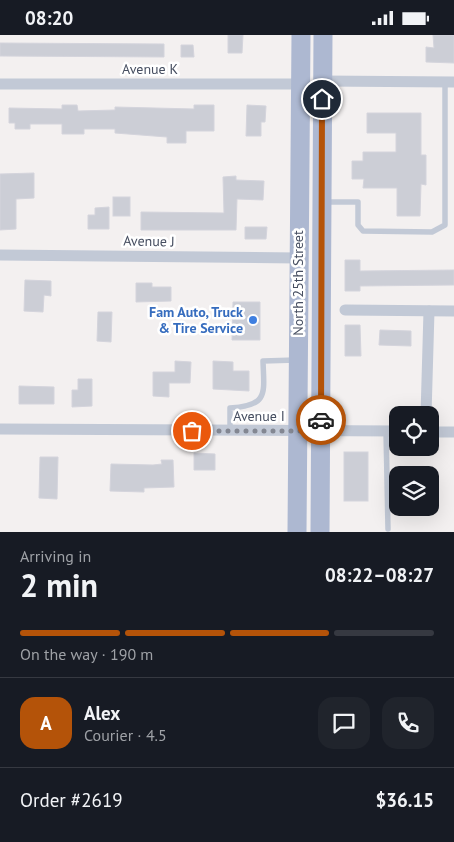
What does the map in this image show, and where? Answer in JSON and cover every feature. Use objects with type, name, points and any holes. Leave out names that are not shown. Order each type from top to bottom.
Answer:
[{"type":"main road","name":"North 25th Street","points":[[298,532],[298,258],[301,35]]},
{"type":"main road","points":[[309,35],[309,60],[322,81]]},
{"type":"main road","name":"North 25th Street","points":[[320,532],[322,35]]},
{"type":"street","points":[[322,81],[449,82]]},
{"type":"street","name":"Avenue K","points":[[0,83],[300,84]]},
{"type":"street","name":"Avenue J","points":[[0,255],[298,258]]},
{"type":"street","points":[[345,310],[454,311]]},
{"type":"street","points":[[426,406],[429,311]]},
{"type":"street","name":"Avenue I","points":[[0,429],[389,431]]},
{"type":"street","points":[[439,432],[454,432]]},
{"type":"lane","points":[[322,202],[358,202],[358,225],[363,231],[432,232],[442,229],[444,225],[449,82]]},
{"type":"lane","points":[[230,431],[230,408],[248,407],[260,400],[264,395],[263,361],[298,360]]},
{"type":"lane","points":[[388,529],[391,456]]},
{"type":"building","points":[[228,35],[243,35],[242,53],[228,53]]},
{"type":"building","points":[[433,35],[454,35],[454,63],[426,62],[426,47],[434,48]]},
{"type":"building","points":[[0,43],[164,44],[164,57],[0,56]]},
{"type":"building","points":[[181,45],[193,45],[194,57],[181,57]]},
{"type":"building","points":[[62,105],[77,105],[78,111],[115,110],[115,107],[194,109],[194,105],[214,105],[214,131],[186,131],[186,143],[167,143],[167,137],[115,133],[115,129],[84,129],[84,134],[62,134],[62,124],[30,124],[30,129],[15,129],[15,123],[9,123],[9,108],[62,109]]},
{"type":"building","points":[[247,105],[266,106],[265,122],[261,122],[261,136],[246,136]]},
{"type":"building","points":[[367,113],[421,113],[421,155],[426,155],[426,185],[421,184],[420,216],[397,216],[397,188],[363,188],[364,179],[352,179],[352,161],[363,161],[363,152],[396,152],[396,133],[367,133]]},
{"type":"building","points":[[34,173],[34,198],[16,199],[16,229],[0,230],[0,174]]},
{"type":"building","points":[[236,176],[236,180],[264,181],[263,200],[237,199],[236,230],[141,230],[141,212],[224,213],[223,177]]},
{"type":"building","points":[[113,197],[130,197],[130,216],[113,216]]},
{"type":"building","points":[[109,207],[109,229],[88,229],[88,215],[95,215],[95,208]]},
{"type":"building","points":[[245,227],[267,227],[266,239],[245,239]]},
{"type":"building","points":[[345,260],[360,260],[360,271],[454,270],[454,285],[360,286],[360,291],[345,291]]},
{"type":"building","points":[[25,280],[51,281],[51,296],[44,295],[43,312],[24,311]]},
{"type":"building","points":[[136,283],[152,283],[152,287],[171,287],[171,301],[136,302]]},
{"type":"building","points":[[233,302],[260,302],[260,340],[232,340]]},
{"type":"building","points":[[98,312],[112,312],[111,342],[97,341]]},
{"type":"building","points":[[345,325],[360,325],[361,356],[345,356]]},
{"type":"building","points":[[380,330],[411,331],[411,346],[379,345]]},
{"type":"building","points":[[175,361],[191,362],[190,383],[169,383],[169,397],[153,396],[153,372],[175,372]]},
{"type":"building","points":[[213,361],[233,362],[233,371],[249,371],[249,391],[213,389]]},
{"type":"building","points":[[78,379],[92,379],[92,406],[72,407],[72,390],[78,390]]},
{"type":"building","points":[[19,386],[54,387],[54,404],[19,404]]},
{"type":"building","points":[[344,452],[368,452],[368,501],[344,501]]},
{"type":"building","points":[[194,453],[215,454],[215,470],[194,470]]},
{"type":"building","points":[[40,457],[58,457],[57,499],[39,498]]},
{"type":"building","points":[[161,460],[173,460],[174,487],[144,488],[144,492],[110,491],[111,464],[153,465],[162,464]]},
{"type":"way so far","points":[[192,431],[320,431],[321,420]]},
{"type":"place","name":"Fam Auto, Truck & Tire Service","points":[[253,320]]},
{"type":"route","points":[[321,420],[322,99]]}]
